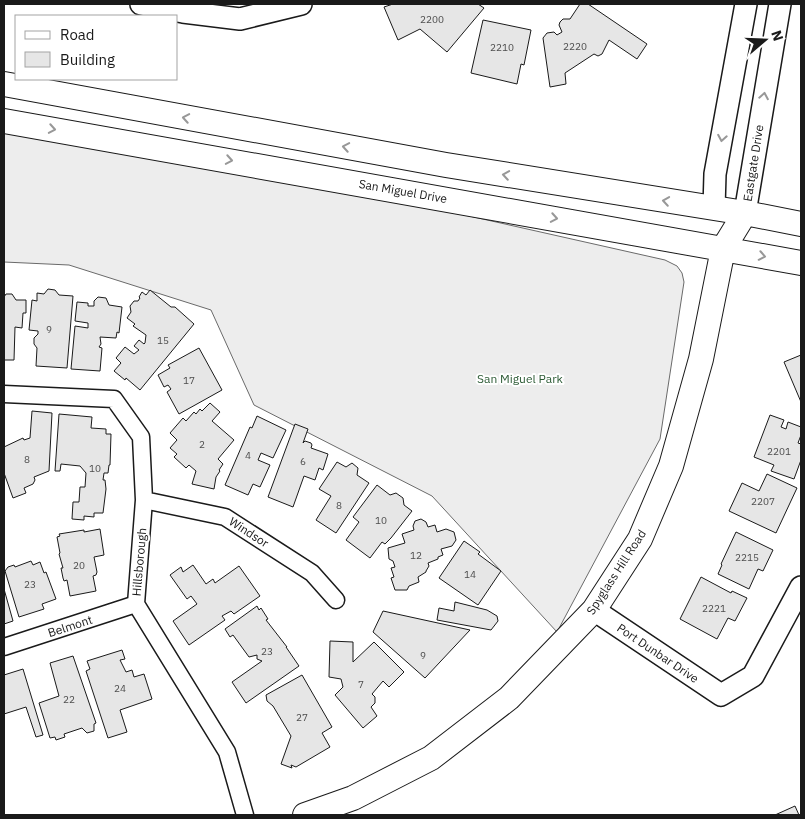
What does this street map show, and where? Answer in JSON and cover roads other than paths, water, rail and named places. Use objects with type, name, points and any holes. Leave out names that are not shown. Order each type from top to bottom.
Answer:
[{"type":"main road","points":[[4,84],[446,165],[745,213],[801,224]]},
{"type":"main road","name":"San Miguel Drive","points":[[4,120],[801,263]]},
{"type":"main road","points":[[714,208],[722,249]]},
{"type":"main road","name":"Eastgate Drive","points":[[722,249],[745,213]]},
{"type":"main road","name":"Spyglass Hill Road","points":[[305,815],[353,798],[430,758],[509,698],[594,610],[640,539],[672,466],[701,359],[722,249]]},
{"type":"street","points":[[141,4],[183,12],[240,19],[301,4]]},
{"type":"street","points":[[714,208],[715,174],[746,4]]},
{"type":"street","name":"Eastgate Drive","points":[[745,213],[780,4]]},
{"type":"street","name":"Hillsborough","points":[[4,394],[114,399],[141,437],[144,500],[136,604],[227,752],[245,815]]},
{"type":"street","name":"Windsor","points":[[144,500],[225,517],[312,573],[336,600]]},
{"type":"street","name":"Port Dunbar Drive","points":[[594,610],[721,695],[753,676],[801,587]]},
{"type":"street","name":"Belmont","points":[[4,647],[136,604]]},
{"type":"park label","name":"San Miguel Park","points":[[520,378]]}]
